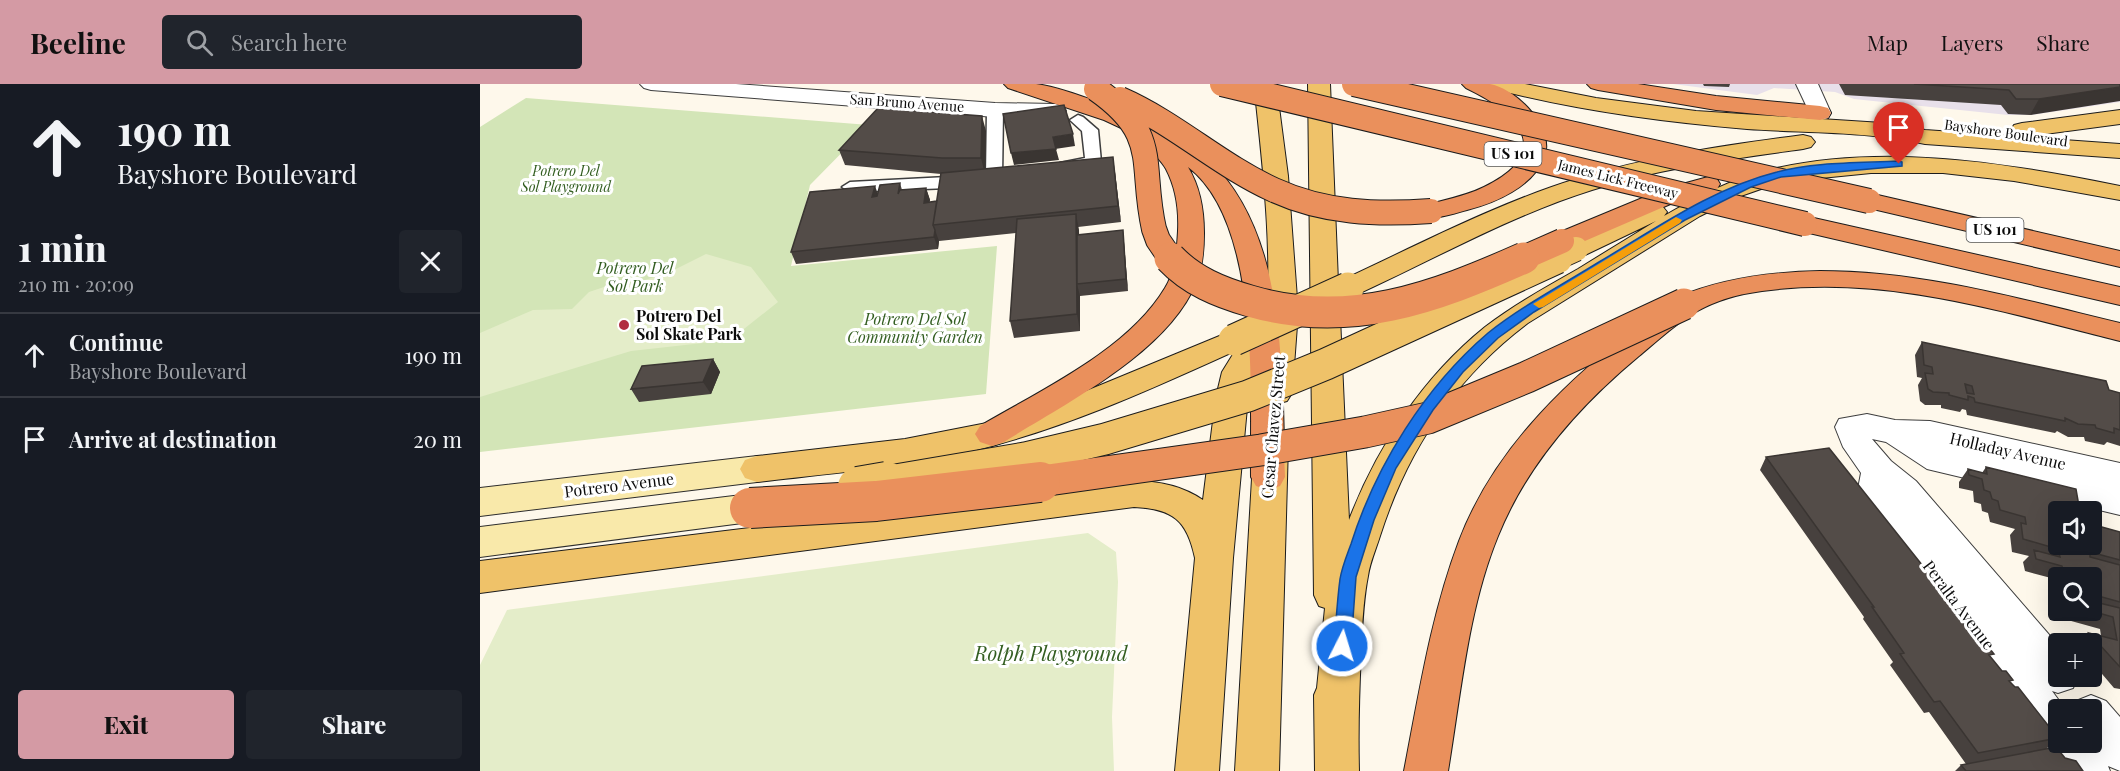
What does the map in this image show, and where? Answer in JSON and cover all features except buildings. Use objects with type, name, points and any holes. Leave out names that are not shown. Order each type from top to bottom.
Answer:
[{"type":"highway","points":[[1014,84],[1096,110],[1143,130],[1173,146],[1202,166],[1222,190],[1237,215],[1249,243],[1262,314],[1268,477]]},
{"type":"highway","name":"James Lick Freeway","points":[[1222,84],[1805,224],[2120,296]]},
{"type":"highway","name":"James Lick Freeway","points":[[1354,84],[2120,259]]},
{"type":"highway","points":[[1088,86],[1143,110],[1259,183],[1299,201],[1330,209],[1397,214],[1462,205],[1503,187],[1521,173],[1536,150],[1534,128],[1522,113],[1498,95],[1473,84]]},
{"type":"highway","points":[[1606,85],[1725,104],[1820,113]]},
{"type":"highway","points":[[1088,86],[1119,106],[1139,131],[1146,158],[1152,216],[1158,239],[1164,250],[1183,270],[1206,285],[1249,302],[1279,309],[1316,314],[1353,314],[1386,309],[1448,290],[1569,245],[1673,194],[1708,184]]},
{"type":"highway","points":[[992,434],[1082,378],[1138,339],[1164,313],[1181,287],[1192,227],[1190,200],[1180,172],[1163,149],[1143,130]]},
{"type":"highway","points":[[750,508],[876,501],[985,489],[1217,457],[1365,432],[1428,417],[1527,378],[1684,304],[1736,288],[1768,282],[1821,279],[1873,280],[1954,293],[2120,332]]},
{"type":"highway","points":[[1426,771],[1454,618],[1476,543],[1504,487],[1523,454],[1584,386],[1684,304]]},
{"type":"main road","name":"Cesar Chavez Street","points":[[1257,771],[1268,477],[1283,312],[1276,176],[1265,84]]},
{"type":"main road","points":[[1319,84],[1337,771]]},
{"type":"main road","points":[[1497,84],[1579,104],[1660,116],[1717,122],[1898,131],[1925,137],[2120,150]]},
{"type":"main road","name":"Bayshore Boulevard","points":[[1820,113],[2014,131],[2120,150]]},
{"type":"main road","points":[[2014,131],[2120,117]]},
{"type":"main road","points":[[992,434],[1093,402],[1243,343],[1348,288],[1535,202],[1614,176],[1706,155],[1760,147],[1816,141],[1905,141],[1925,137]]},
{"type":"main road","points":[[1708,184],[1739,176],[1782,170],[1899,164],[1960,166],[2025,174],[2120,193]]},
{"type":"main road","points":[[1336,716],[1348,577],[1366,520],[1390,467],[1428,407],[1458,369],[1493,336],[1529,310],[1712,200],[1747,184],[1780,174],[1828,168]]},
{"type":"main road","points":[[480,542],[750,508],[910,476],[1025,458],[1105,439],[1248,396],[1326,364],[1569,245]]},
{"type":"main road","points":[[1197,771],[1214,558],[1232,397],[1243,343]]},
{"type":"main road","name":"Potrero Avenue","points":[[480,502],[925,448],[992,434]]},
{"type":"main road","points":[[480,578],[1134,494],[1167,497],[1190,509],[1206,529],[1214,558]]},
{"type":"street","name":"San Bruno Avenue","points":[[651,84],[995,110],[1055,111]]},
{"type":"street","points":[[1807,84],[1820,113]]},
{"type":"street","name":"Holladay Avenue","points":[[1851,427],[1867,426],[1896,432],[1930,433],[2120,476]]},
{"type":"street","name":"Peralta Avenue","points":[[1851,427],[1856,445],[1878,472],[1904,490],[2048,663]]},
{"type":"street","name":"Holladay Avenue","points":[[1896,432],[1939,460],[2120,501]]},
{"type":"street","name":"Peralta Avenue","points":[[1878,472],[1875,494],[2048,720]]},
{"type":"street","name":"Peralta Avenue","points":[[2068,687],[2077,699]]},
{"type":"street","points":[[2102,728],[2120,750]]},
{"type":"street","points":[[2074,753],[2088,771]]},
{"type":"lane","points":[[850,187],[973,182],[999,177],[995,110]]},
{"type":"lane","points":[[1049,169],[1093,162],[1090,130],[1078,120]]},
{"type":"shaded area","points":[[1673,84],[2120,84],[2120,102],[2032,115],[2008,115],[1854,99],[1835,92],[1774,88],[1757,95]]},
{"type":"green space","name":"Potrero Del Sol Park","points":[[526,98],[869,125],[810,185],[791,266],[997,246],[986,394],[480,452],[480,127]]},
{"type":"green space","name":"Potrero Del Sol Skate Park","points":[[706,254],[751,267],[778,302],[730,340],[631,351],[480,397],[480,333],[533,310],[572,309],[589,292],[604,287],[623,287],[670,272]]},
{"type":"green space","name":"Rolph Playground","points":[[1088,533],[1116,552],[1118,582],[1112,717],[1114,771],[480,771],[480,665],[507,610]]},
{"type":"slow traffic","points":[[1539,304],[1676,220]]},
{"type":"place","name":"Potrero Del Sol Skate Park","points":[[624,325]]},
{"type":"route","points":[[1342,646],[1348,577],[1366,520],[1390,467],[1428,407],[1458,369],[1493,336],[1529,310],[1681,218],[1712,200],[1747,184],[1780,174],[1841,167],[1899,164]]},
{"type":"park label","name":"Potrero Del Sol Playground","points":[[566,180]]},
{"type":"park label","name":"Potrero Del Sol Community Garden","points":[[915,328]]}]
